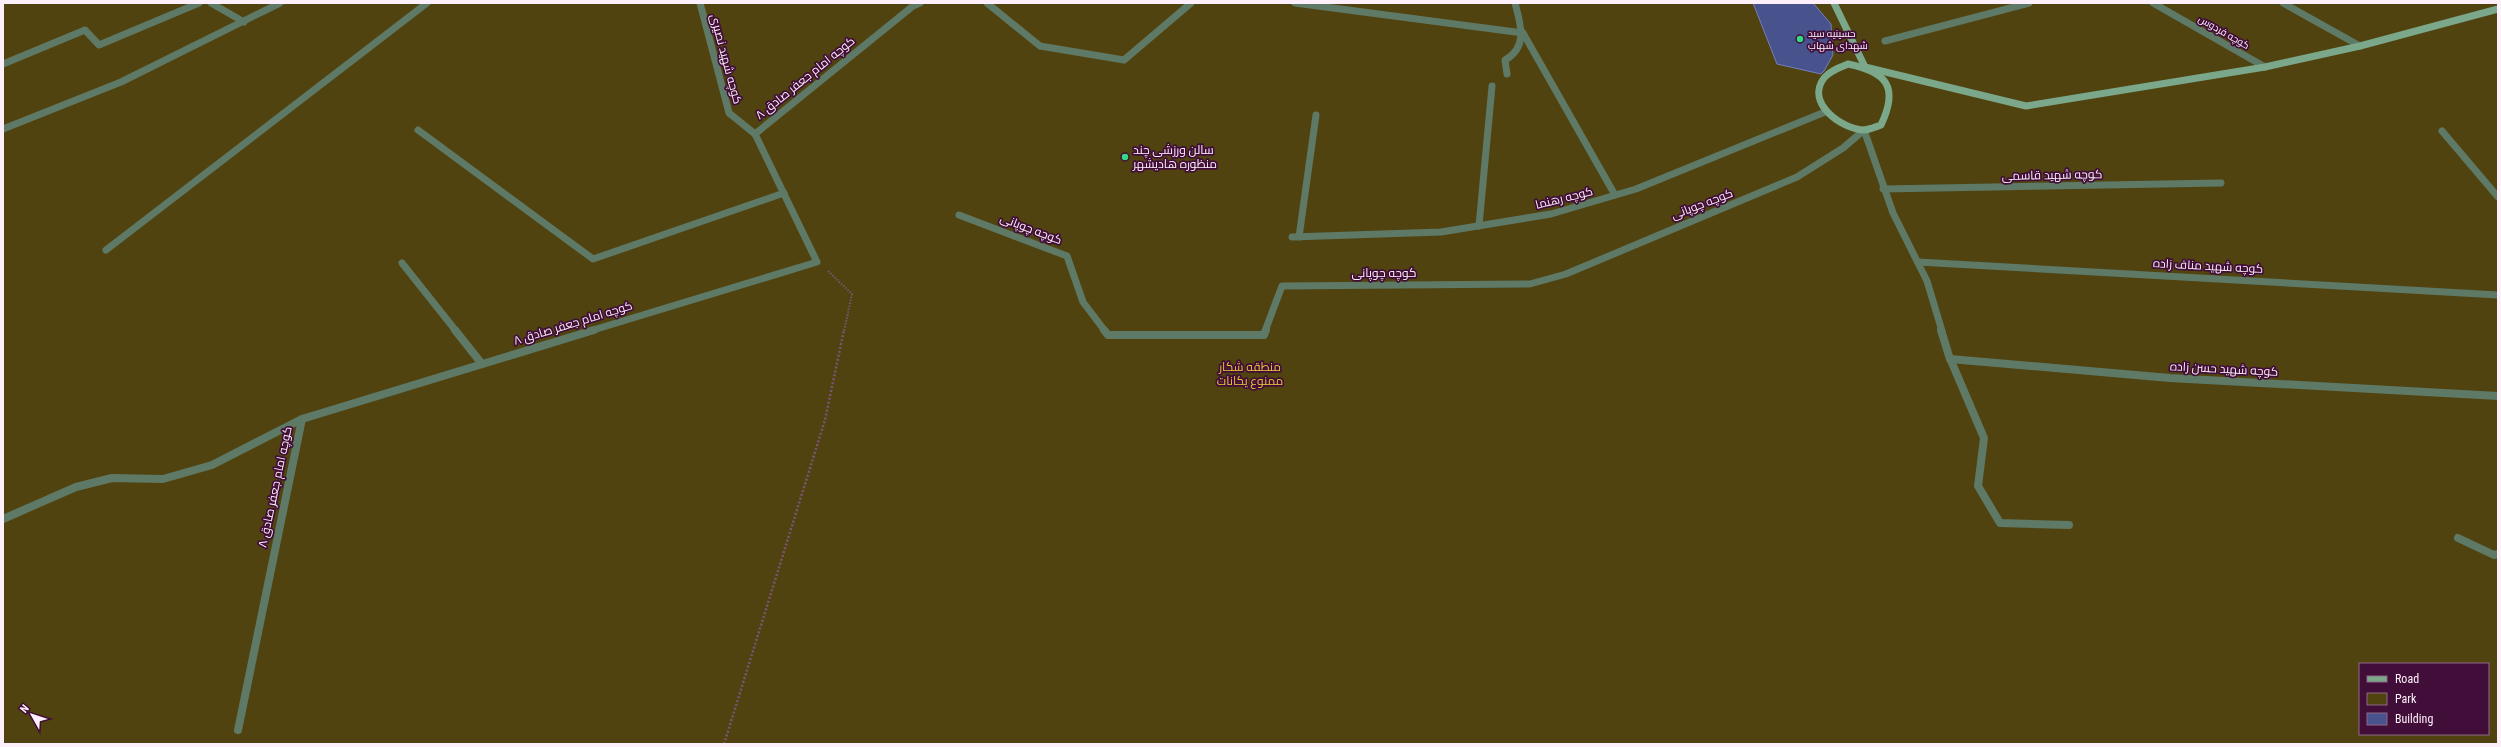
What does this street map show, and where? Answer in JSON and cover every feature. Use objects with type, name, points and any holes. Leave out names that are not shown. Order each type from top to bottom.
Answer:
[{"type":"street","points":[[3,64],[85,30],[100,45],[199,3]]},
{"type":"street","points":[[211,3],[244,22]]},
{"type":"street","points":[[3,128],[121,82],[280,3]]},
{"type":"street","points":[[106,250],[427,3]]},
{"type":"street","name":"کوچه شهید نصیری","points":[[700,3],[729,113],[754,134]]},
{"type":"street","points":[[987,3],[1040,46],[1124,60],[1191,3]]},
{"type":"street","points":[[1295,3],[1523,32]]},
{"type":"street","points":[[1515,3],[1523,32],[1614,195]]},
{"type":"street","points":[[1834,3],[1865,67],[1882,76],[1889,87],[1891,101],[1888,113],[1882,125],[1864,130],[1841,125],[1825,112],[1819,95],[1823,79],[1833,68],[1848,64],[1865,67],[2026,106],[2265,67],[2360,46],[2498,9]]},
{"type":"street","points":[[1885,41],[1977,15],[2029,3]]},
{"type":"street","name":"کوچه فردوس","points":[[2152,3],[2265,67]]},
{"type":"street","points":[[2283,3],[2360,46]]},
{"type":"street","name":"کوچه امام جعفر صادق ۸","points":[[238,730],[302,419],[817,262],[754,134],[914,4]]},
{"type":"street","points":[[1508,74],[1505,60],[1511,57],[1521,44],[1523,32]]},
{"type":"street","points":[[1479,226],[1492,86]]},
{"type":"street","name":"کوچه رهنما","points":[[1316,115],[1296,237],[1441,232],[1551,214],[1636,189],[1825,112]]},
{"type":"street","points":[[418,130],[593,259],[784,194]]},
{"type":"street","points":[[1864,130],[1883,189],[1927,281],[1950,359],[1984,438],[1978,486],[2000,523],[2069,525]]},
{"type":"street","name":"کوچه چوپانی","points":[[959,215],[1067,256],[1083,302],[1108,335],[1264,335],[1282,286],[1530,284],[1562,277],[1667,231],[1772,190],[1844,149],[1864,130]]},
{"type":"street","points":[[2442,131],[2498,197]]},
{"type":"street","name":"کوچه شهید قاسمی","points":[[1883,189],[2221,183]]},
{"type":"street","name":"کوچه شهید مناف زاده","points":[[1918,262],[2498,295]]},
{"type":"street","points":[[402,263],[482,364]]},
{"type":"street","name":"کوچه شهید حسن زاده","points":[[1950,359],[2170,378],[2498,396]]},
{"type":"street","points":[[3,519],[76,487],[112,478],[163,479],[212,466],[302,419]]},
{"type":"street","points":[[2458,538],[2494,555],[2498,554]]},
{"type":"path","points":[[724,744],[825,420],[852,294],[817,262]]},
{"type":"green space","name":"منطقه شکار ممنوع یکانات","points":[[3,3],[2498,3],[2498,744],[3,744]]},
{"type":"building","name":"حسینیه سید شهدای شهاب","points":[[1753,3],[1813,3],[1831,24],[1833,55],[1821,74],[1777,64]]},
{"type":"place","name":"حسینیه سید شهدای شهاب","points":[[1800,39]]},
{"type":"place","name":"سالن ورزشی چند منظوره هادیشهر","points":[[1125,157]]}]
